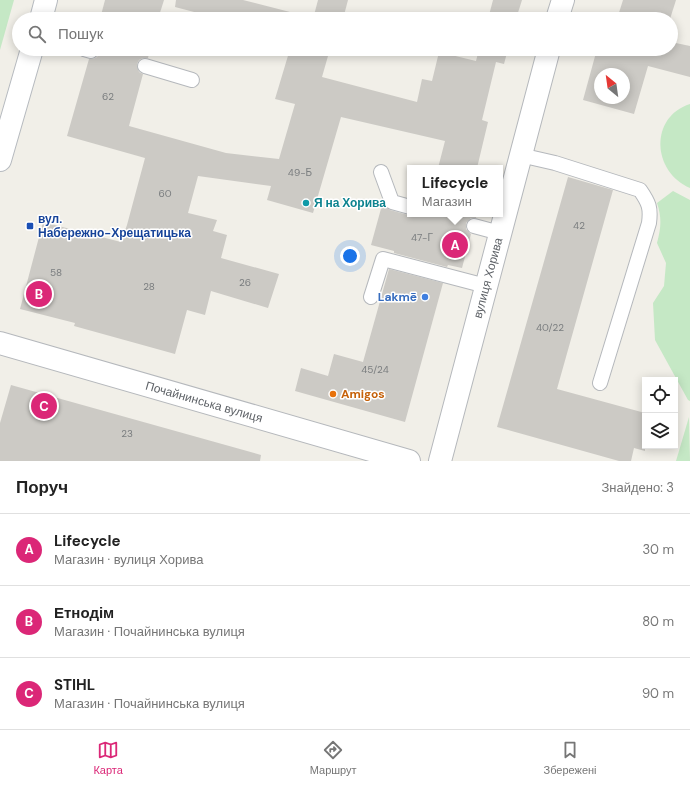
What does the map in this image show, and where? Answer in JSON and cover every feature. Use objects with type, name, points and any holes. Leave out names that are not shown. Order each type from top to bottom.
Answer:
[{"type":"street","points":[[43,12],[46,0]]},
{"type":"street","points":[[559,12],[562,0]]},
{"type":"street","points":[[0,160],[30,56]]},
{"type":"street","name":"вулиця Хорива","points":[[440,461],[547,56]]},
{"type":"street","name":"Почайнинська вулиця","points":[[0,343],[409,461]]},
{"type":"lane","points":[[145,66],[192,80]]},
{"type":"lane","points":[[520,155],[555,163],[640,190],[646,199],[650,210],[649,223],[600,383]]},
{"type":"lane","points":[[381,172],[392,202],[407,206]]},
{"type":"lane","points":[[474,226],[500,233]]},
{"type":"lane","points":[[371,297],[382,259],[486,286]]},
{"type":"green space","points":[[0,0],[14,0],[0,50]]},
{"type":"green space","points":[[690,104],[690,188],[677,180],[668,170],[662,158],[660,145],[662,132],[667,120],[677,111]]},
{"type":"green space","points":[[673,191],[690,200],[690,401],[678,382],[678,377],[675,377],[655,340],[653,303],[664,286],[666,263],[657,243],[660,213],[657,203]]},
{"type":"green space","points":[[689,417],[690,461],[676,461]]},
{"type":"building","points":[[105,0],[164,0],[160,12],[102,12]]},
{"type":"building","points":[[176,0],[243,0],[290,12],[194,12],[175,7]]},
{"type":"building","points":[[318,0],[348,0],[345,12],[315,12]]},
{"type":"building","points":[[493,0],[522,0],[518,12],[490,12]]},
{"type":"building","points":[[623,0],[676,0],[672,12],[619,12]]},
{"type":"building","points":[[678,43],[690,46],[690,77],[648,66],[634,114],[598,104],[630,104],[630,68],[594,68],[594,103],[583,100],[595,56],[678,56]]},
{"type":"building","points":[[148,56],[148,58],[139,60],[137,64],[139,72],[143,74],[129,126],[226,153],[279,159],[295,104],[275,99],[288,56],[328,56],[322,77],[417,102],[422,79],[432,81],[438,56],[455,56],[476,61],[477,56],[506,56],[504,64],[496,62],[482,120],[488,122],[478,165],[439,165],[445,141],[341,117],[313,213],[267,200],[271,186],[198,176],[188,213],[217,220],[213,231],[227,235],[221,258],[279,274],[268,308],[211,291],[205,315],[187,310],[175,354],[74,326],[75,323],[20,309],[43,222],[121,242],[127,225],[145,158],[67,136],[89,59],[97,57]]},
{"type":"building","points":[[568,177],[613,190],[557,389],[642,412],[642,449],[645,449],[645,451],[634,448],[631,461],[619,461],[497,427]]},
{"type":"building","points":[[382,205],[390,210],[407,215],[407,217],[476,217],[471,218],[466,223],[466,229],[471,234],[462,268],[448,265],[447,267],[394,253],[394,251],[371,245]]},
{"type":"building","points":[[389,269],[443,283],[405,422],[295,391],[301,368],[328,376],[334,354],[363,362]]},
{"type":"building","points":[[11,385],[261,455],[260,461],[0,461],[0,423]]},
{"type":"place","name":"Я на Хорива","points":[[306,203]]},
{"type":"place","name":"вул. Набережно-Хрещатицька","points":[[30,226]]},
{"type":"place","name":"Lifecycle","points":[[455,245]]},
{"type":"place","name":"Етнодім","points":[[39,294]]},
{"type":"place","name":"Lakmē","points":[[425,297]]},
{"type":"place","name":"Amigos","points":[[333,394]]},
{"type":"place","name":"STIHL","points":[[44,406]]}]
